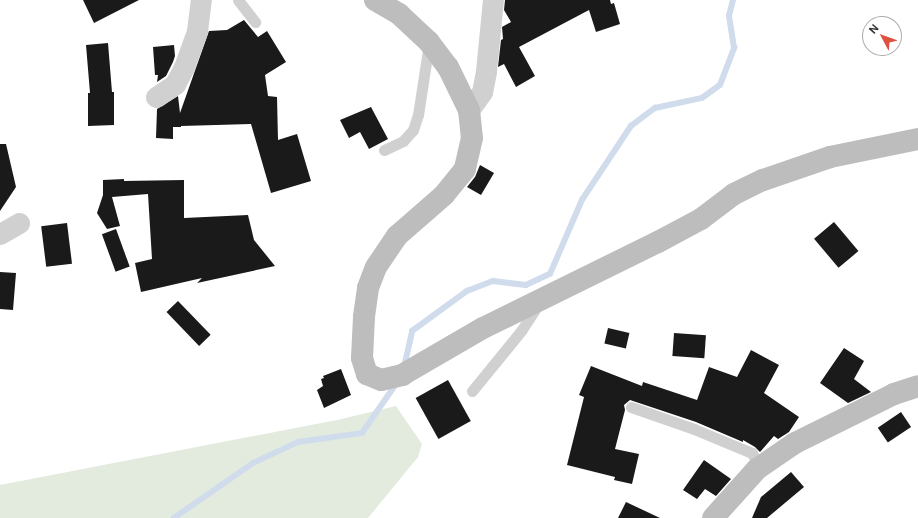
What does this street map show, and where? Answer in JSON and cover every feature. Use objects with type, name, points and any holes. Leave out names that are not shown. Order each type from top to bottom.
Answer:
[{"type":"street","points":[[156,97],[175,84],[184,67],[197,31],[201,0]]},
{"type":"street","points":[[375,0],[399,14],[429,42],[448,67],[469,110],[472,138],[465,169],[444,195],[397,236],[376,266],[368,288],[364,317],[362,358],[367,374],[382,380],[402,374],[484,328],[701,219],[734,194],[763,180],[830,157],[918,139]]},
{"type":"street","points":[[469,110],[482,92],[486,71],[493,0]]},
{"type":"street","points":[[0,234],[19,223]]},
{"type":"street","points":[[713,518],[759,467],[795,443],[894,394],[918,386]]},
{"type":"lane","points":[[238,0],[255,22]]},
{"type":"lane","points":[[384,150],[403,141],[413,130],[418,115],[429,42]]},
{"type":"lane","points":[[472,391],[521,330],[542,299]]},
{"type":"lane","points":[[631,407],[694,429],[752,453],[759,467]]},
{"type":"shaded area","points":[[396,406],[422,444],[418,457],[368,518],[0,518],[0,485],[337,420]]},
{"type":"building","points":[[83,0],[139,0],[94,23]]},
{"type":"building","points":[[505,0],[610,0],[611,4],[614,3],[620,24],[596,32],[589,10],[519,47],[535,76],[516,87],[504,64],[498,67],[501,40],[503,39],[502,27],[511,22],[504,10]]},
{"type":"building","points":[[244,20],[258,37],[267,31],[286,62],[265,75],[268,96],[277,97],[278,140],[297,134],[311,181],[271,193],[251,124],[173,127],[173,139],[156,138],[157,109],[178,96],[180,113],[209,31],[227,30]]},
{"type":"building","points":[[108,43],[112,92],[114,92],[114,125],[88,126],[88,93],[90,93],[86,45]]},
{"type":"building","points":[[174,45],[175,56],[173,62],[166,76],[157,82],[158,75],[155,75],[153,47]]},
{"type":"building","points":[[371,107],[388,139],[369,149],[360,132],[349,138],[340,120]]},
{"type":"building","points":[[0,144],[6,144],[16,187],[0,211]]},
{"type":"building","points":[[480,165],[494,173],[481,195],[467,187],[475,177]]},
{"type":"building","points":[[124,179],[124,181],[184,180],[184,218],[248,215],[254,240],[275,266],[197,283],[202,278],[141,292],[135,263],[152,259],[148,194],[112,197],[120,226],[107,229],[97,213],[103,195],[103,180]]},
{"type":"building","points":[[834,222],[858,251],[839,268],[814,239]]},
{"type":"building","points":[[67,223],[72,264],[46,267],[41,226]]},
{"type":"building","points":[[116,229],[130,267],[116,272],[102,234]]},
{"type":"building","points":[[0,272],[16,273],[13,310],[0,309]]},
{"type":"building","points":[[178,301],[211,335],[199,346],[166,312]]},
{"type":"building","points":[[608,328],[629,333],[626,349],[604,344]]},
{"type":"building","points":[[674,333],[706,335],[704,358],[672,356]]},
{"type":"building","points":[[844,348],[864,361],[854,379],[871,392],[848,403],[820,383]]},
{"type":"building","points":[[751,350],[779,365],[764,393],[799,417],[789,432],[778,439],[774,436],[760,452],[755,447],[743,440],[743,442],[696,422],[630,400],[624,405],[625,410],[615,449],[639,454],[632,484],[614,480],[615,477],[567,465],[584,397],[579,395],[591,366],[642,386],[643,382],[697,400],[709,367],[737,377]]},
{"type":"building","points":[[341,369],[351,395],[324,408],[317,390],[323,386],[321,379],[324,378],[323,376]]},
{"type":"building","points":[[448,380],[471,421],[438,439],[416,398]]},
{"type":"building","points":[[901,412],[911,427],[888,443],[878,428]]},
{"type":"building","points":[[704,460],[731,479],[716,496],[705,489],[697,499],[683,490]]},
{"type":"building","points":[[791,472],[804,487],[767,518],[752,518],[761,497]]},
{"type":"building","points":[[626,502],[660,518],[618,518]]},
{"type":"waterway","points":[[404,367],[412,331],[467,291],[493,281],[526,285],[550,274],[582,200],[631,126],[655,108],[702,98],[720,85],[734,48],[729,16],[733,0]]},
{"type":"waterway","points":[[174,518],[253,463],[298,442],[362,433],[396,384]]}]
